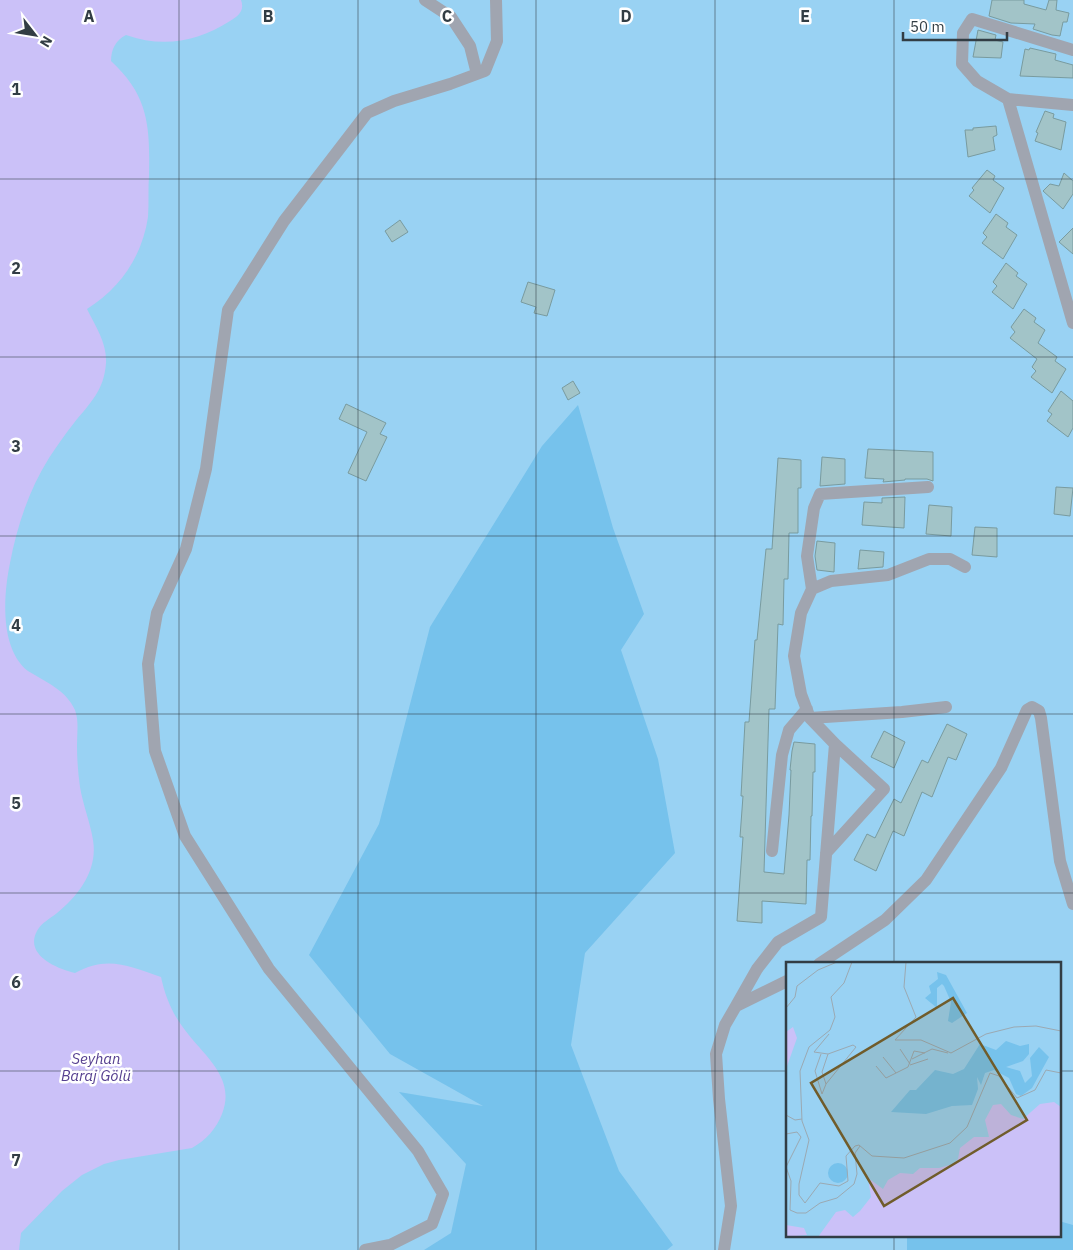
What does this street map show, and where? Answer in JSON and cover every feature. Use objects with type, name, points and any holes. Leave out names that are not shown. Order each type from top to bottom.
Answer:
[{"type":"street","points":[[425,0],[451,17],[470,46],[477,74]]},
{"type":"street","points":[[365,1250],[390,1245],[432,1224],[443,1194],[418,1151],[269,970],[185,836],[155,751],[148,664],[158,613],[186,548],[206,469],[228,310],[284,221],[366,112],[485,71],[496,41],[496,0]]},
{"type":"street","points":[[1073,50],[972,19],[962,33],[962,64],[977,81],[1008,99],[1073,105]]},
{"type":"street","points":[[1008,99],[1073,323]]},
{"type":"street","points":[[826,853],[884,789],[835,744],[808,713],[800,694],[794,656],[801,613],[812,589],[807,556],[814,508],[820,494],[928,487]]},
{"type":"street","points":[[812,589],[831,581],[888,575],[929,559],[950,559],[965,567]]},
{"type":"street","points":[[822,962],[885,920],[926,880],[1001,768],[1027,710],[1032,706],[1039,711],[1041,718],[1060,861],[1073,904]]},
{"type":"street","points":[[772,851],[782,755],[788,730],[808,713],[902,712],[946,707]]},
{"type":"street","points":[[724,1250],[731,1206],[716,1054],[725,1024],[756,969],[778,942],[821,917],[835,744]]},
{"type":"street","points":[[736,1006],[786,981]]},
{"type":"shaded area","points":[[0,0],[1073,0],[1073,1250],[0,1250]]},
{"type":"shaded area","points":[[578,405],[613,528],[644,614],[621,650],[658,759],[675,853],[585,953],[571,1045],[619,1171],[673,1245],[667,1250],[424,1250],[451,1233],[466,1164],[399,1092],[483,1106],[390,1054],[309,955],[379,824],[430,627],[542,446]]},
{"type":"shaded area","points":[[1060,1221],[1073,1225],[1073,1250],[907,1250],[907,1238],[1060,1238]]},
{"type":"water","name":"Seyhan Baraj Gölü","points":[[0,0],[241,0],[242,4],[238,15],[205,34],[180,41],[166,42],[140,39],[126,35],[119,39],[113,49],[111,61],[124,74],[133,87],[145,113],[149,142],[148,217],[141,245],[128,270],[110,291],[87,309],[105,349],[105,373],[91,403],[67,431],[49,458],[30,496],[20,522],[13,549],[5,606],[8,636],[12,650],[19,661],[28,671],[61,692],[75,710],[80,787],[94,851],[90,872],[85,881],[73,898],[39,928],[34,940],[35,947],[44,960],[75,973],[97,964],[108,963],[128,966],[161,977],[169,1003],[178,1020],[215,1066],[221,1077],[225,1088],[225,1100],[222,1114],[214,1129],[206,1138],[192,1148],[119,1160],[104,1164],[82,1175],[62,1191],[21,1233],[19,1250],[0,1250]]},
{"type":"building","points":[[992,0],[1024,0],[1024,4],[1046,10],[1049,0],[1057,0],[1056,10],[1069,13],[1067,22],[1063,22],[1060,36],[1033,29],[1035,24],[1011,23],[989,16]]},
{"type":"building","points":[[978,30],[996,35],[995,40],[1003,42],[1001,58],[973,57]]},
{"type":"building","points":[[1030,48],[1056,54],[1055,60],[1073,65],[1073,78],[1020,76],[1025,49],[1029,50]]},
{"type":"building","points":[[1045,111],[1054,114],[1053,118],[1066,122],[1061,150],[1035,141],[1038,133],[1036,132]]},
{"type":"building","points":[[996,126],[997,135],[993,137],[995,150],[968,157],[965,130]]},
{"type":"building","points":[[987,170],[995,176],[993,180],[1004,188],[990,213],[969,196],[974,190],[972,188]]},
{"type":"building","points":[[1064,173],[1073,181],[1073,194],[1063,209],[1043,191],[1050,184],[1059,186]]},
{"type":"building","points":[[996,214],[1008,223],[1006,227],[1017,235],[1003,259],[982,243],[987,237],[983,233]]},
{"type":"building","points":[[400,220],[408,232],[392,242],[385,231]]},
{"type":"building","points":[[1073,228],[1073,254],[1059,242]]},
{"type":"building","points":[[1006,263],[1018,273],[1016,276],[1027,284],[1013,309],[992,292],[997,286],[993,282]]},
{"type":"building","points":[[528,282],[555,290],[547,316],[534,313],[536,307],[521,302]]},
{"type":"building","points":[[1024,309],[1036,318],[1034,322],[1045,330],[1038,343],[1057,357],[1055,361],[1066,369],[1052,393],[1031,377],[1036,371],[1032,367],[1037,359],[1010,338],[1015,332],[1011,327]]},
{"type":"building","points":[[573,381],[580,393],[568,400],[562,388]]},
{"type":"building","points":[[1061,391],[1073,401],[1073,428],[1068,437],[1047,421],[1052,414],[1048,411]]},
{"type":"building","points":[[346,404],[386,423],[380,434],[387,437],[366,481],[348,473],[367,432],[339,419]]},
{"type":"building","points":[[868,449],[933,452],[933,481],[927,479],[905,479],[883,482],[884,479],[865,478]]},
{"type":"building","points":[[822,457],[845,459],[845,484],[820,486]]},
{"type":"building","points":[[778,458],[801,460],[801,488],[798,488],[798,533],[789,533],[788,579],[784,579],[783,625],[778,624],[775,709],[769,709],[764,872],[784,874],[789,815],[790,770],[794,742],[815,744],[815,772],[813,772],[810,860],[807,860],[806,904],[762,901],[762,923],[737,921],[743,837],[740,837],[743,796],[741,796],[745,722],[749,722],[755,640],[757,640],[766,549],[772,549]]},
{"type":"building","points":[[1056,487],[1073,488],[1070,516],[1054,514]]},
{"type":"building","points":[[905,497],[904,528],[862,525],[864,502],[882,503],[882,498]]},
{"type":"building","points":[[929,505],[952,507],[951,536],[926,534]]},
{"type":"building","points":[[975,527],[997,528],[997,557],[972,555]]},
{"type":"building","points":[[817,541],[835,543],[834,572],[817,570],[815,556]]},
{"type":"building","points":[[860,550],[884,552],[883,567],[858,569]]},
{"type":"building","points":[[947,724],[967,734],[956,760],[948,757],[932,797],[922,792],[904,836],[893,831],[876,871],[854,860],[867,834],[875,838],[894,799],[901,803],[922,760],[928,763]]},
{"type":"building","points":[[884,731],[905,742],[894,768],[871,757]]}]
